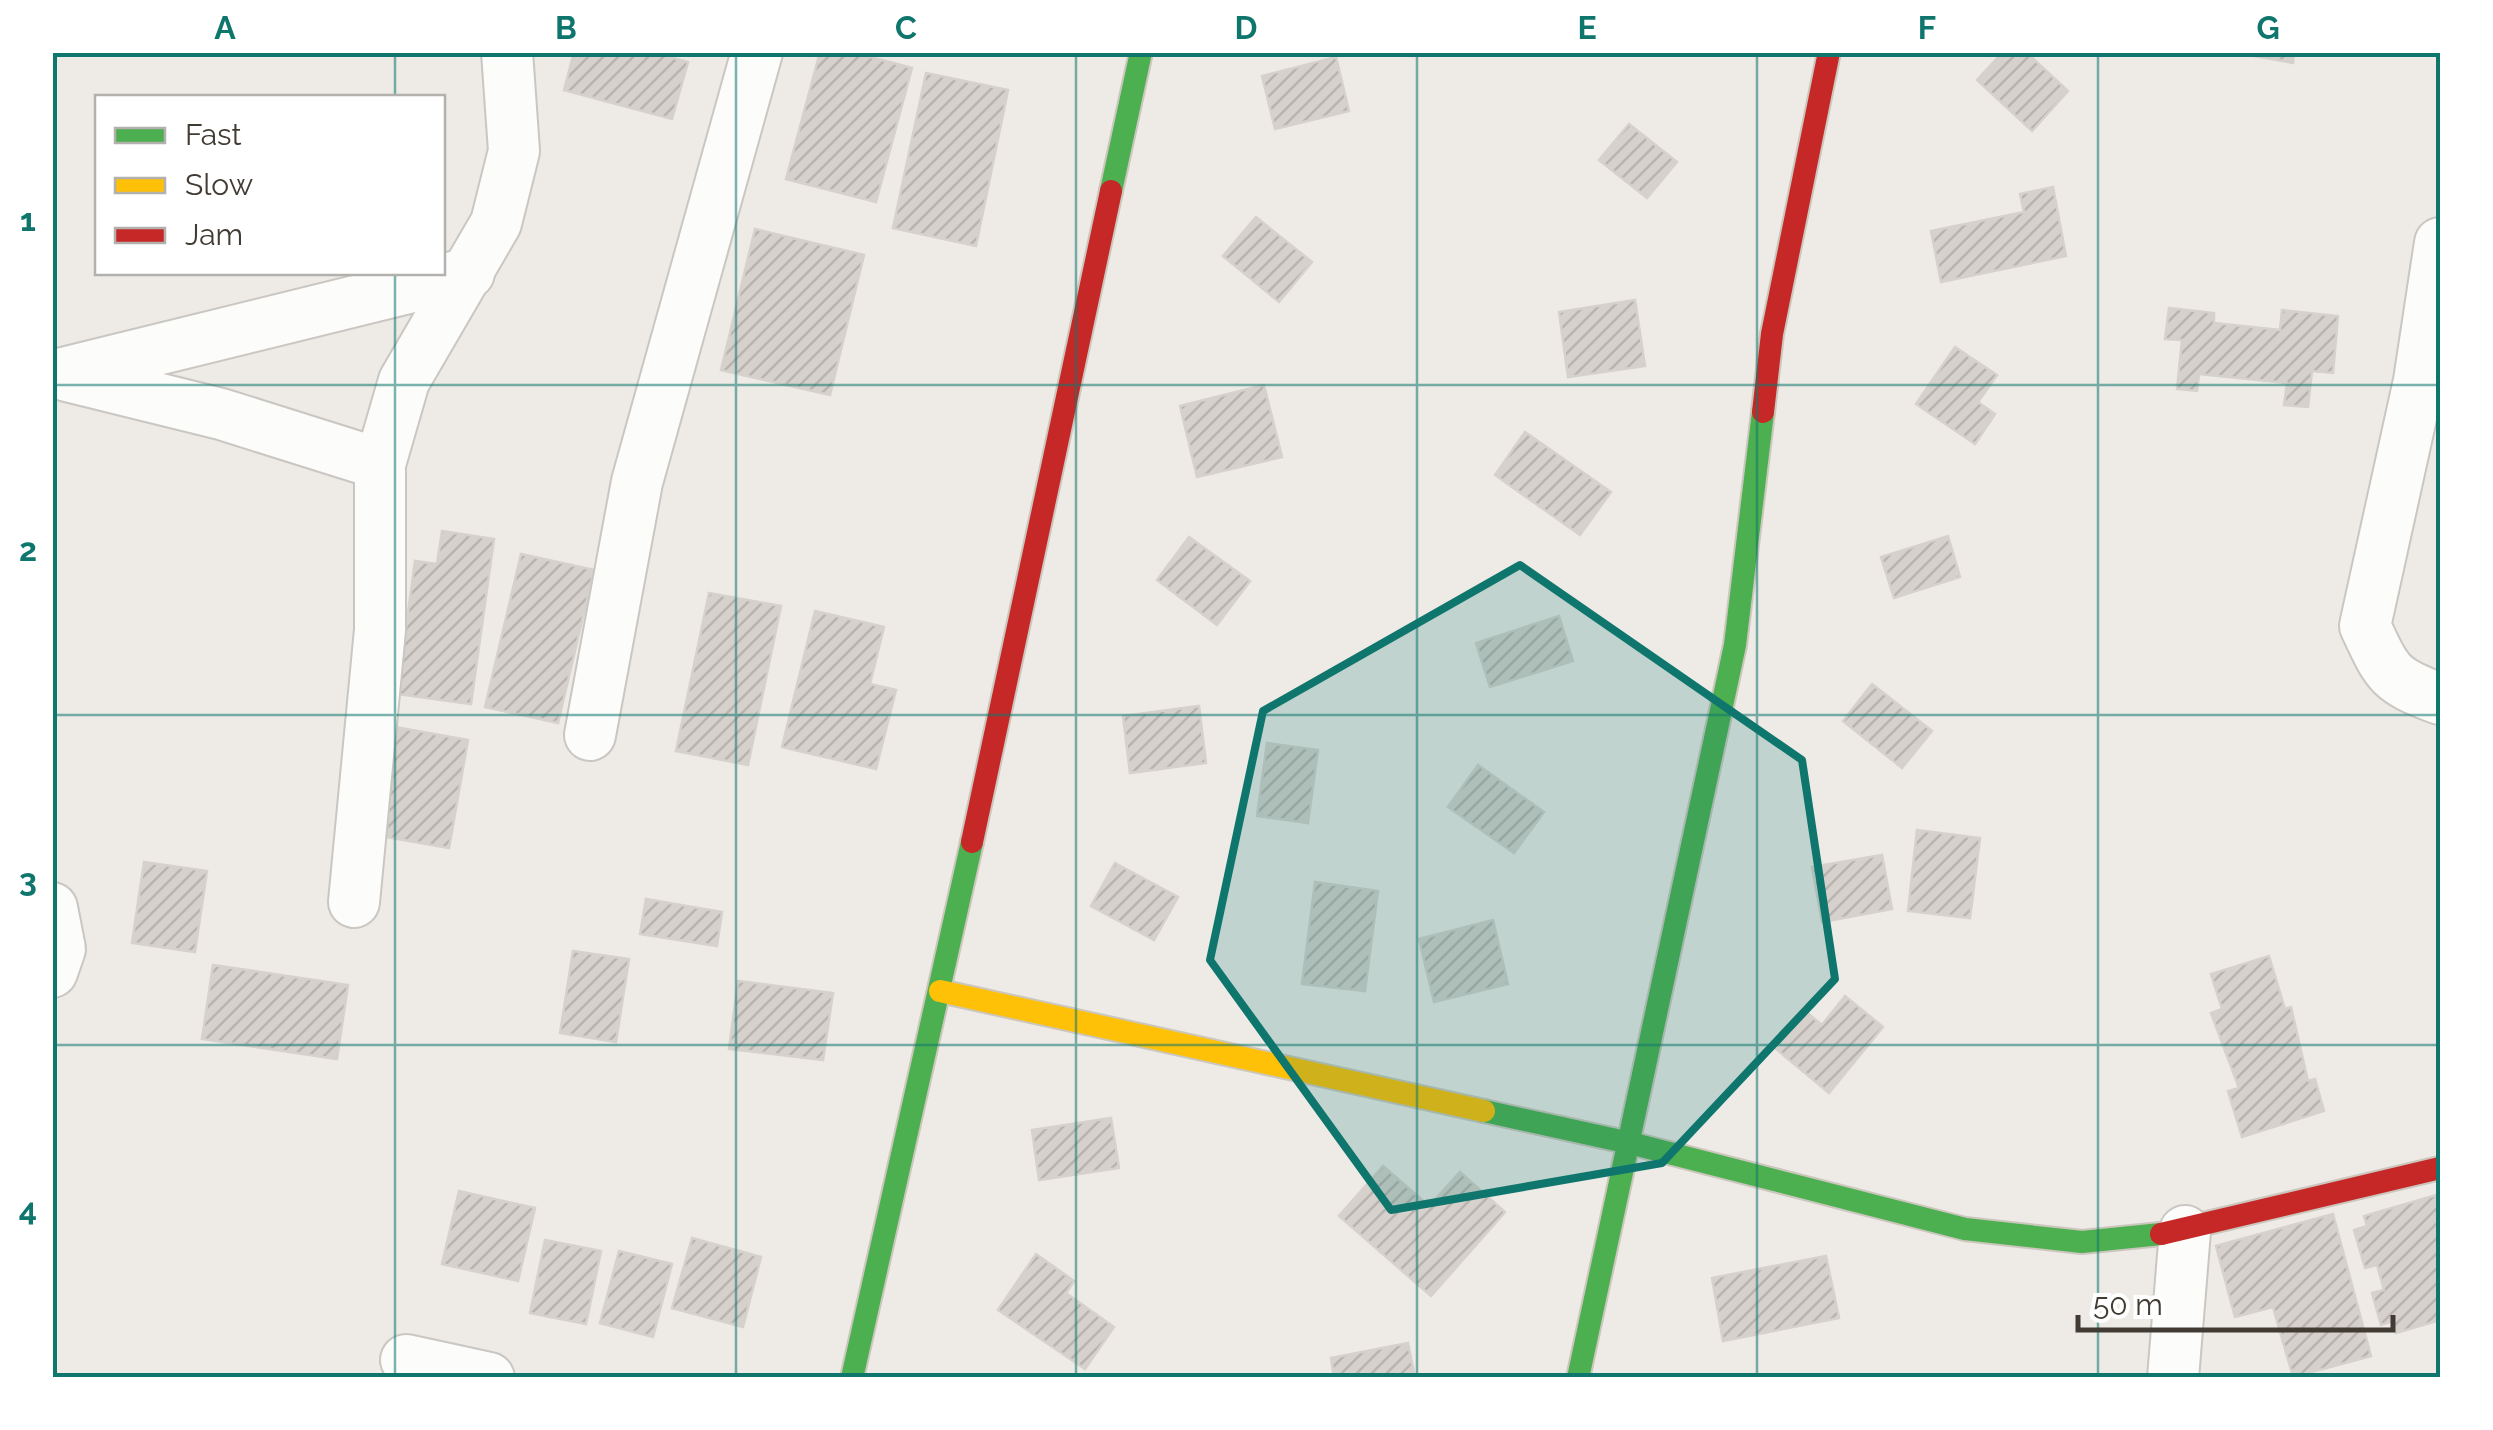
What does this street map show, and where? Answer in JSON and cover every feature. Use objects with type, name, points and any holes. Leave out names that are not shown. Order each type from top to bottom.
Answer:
[{"type":"street","points":[[354,902],[380,630],[380,464],[404,381],[496,223],[514,151],[507,52]]},
{"type":"street","points":[[590,735],[638,482],[757,52]]},
{"type":"street","points":[[852,1378],[940,991],[1140,52]]},
{"type":"street","points":[[1578,1378],[1736,645],[1772,334],[1829,52]]},
{"type":"street","points":[[2440,243],[2419,380],[2365,626],[2382,662],[2398,684],[2440,699]]},
{"type":"street","points":[[56,374],[468,273]]},
{"type":"street","points":[[56,374],[221,414],[380,464]]},
{"type":"street","points":[[52,908],[60,949],[52,972]]},
{"type":"street","points":[[940,991],[1630,1143],[1952,1226],[2026,1239],[2082,1242],[2186,1231],[2440,1168]]},
{"type":"street","points":[[2173,1378],[2186,1231]]},
{"type":"street","points":[[406,1360],[489,1378]]},
{"type":"highlighted area","points":[[1520,565],[1802,760],[1835,979],[1662,1163],[1391,1210],[1210,960],[1263,711]]},
{"type":"building","points":[[574,52],[652,52],[688,62],[672,119],[564,90]]},
{"type":"building","points":[[820,52],[852,52],[912,68],[876,202],[786,179]]},
{"type":"building","points":[[2003,52],[2026,52],[2068,91],[2032,131],[1977,80]]},
{"type":"building","points":[[2232,52],[2294,52],[2293,63]]},
{"type":"building","points":[[1336,57],[1349,111],[1275,129],[1262,76]]},
{"type":"building","points":[[926,73],[1008,90],[976,246],[893,228]]},
{"type":"building","points":[[1629,124],[1677,162],[1647,198],[1599,160]]},
{"type":"building","points":[[2053,187],[2066,256],[1941,282],[1931,231],[2024,212],[2020,194]]},
{"type":"building","points":[[1256,217],[1312,262],[1279,302],[1223,256]]},
{"type":"building","points":[[755,229],[864,255],[830,395],[721,370]]},
{"type":"building","points":[[1635,300],[1645,366],[1568,377],[1559,312]]},
{"type":"building","points":[[2169,308],[2214,313],[2214,323],[2280,330],[2282,310],[2338,316],[2333,373],[2312,371],[2308,407],[2284,405],[2287,383],[2199,374],[2197,391],[2177,389],[2182,340],[2165,339]]},
{"type":"building","points":[[1955,347],[1997,375],[1978,402],[1995,414],[1975,444],[1916,404]]},
{"type":"building","points":[[1264,385],[1282,457],[1197,477],[1180,406]]},
{"type":"building","points":[[1525,432],[1611,492],[1580,535],[1495,475]]},
{"type":"building","points":[[442,531],[494,539],[471,704],[397,694],[415,561],[437,564]]},
{"type":"building","points":[[1948,536],[1960,577],[1894,598],[1881,557]]},
{"type":"building","points":[[1189,537],[1250,581],[1217,625],[1157,580]]},
{"type":"building","points":[[521,554],[594,570],[558,723],[485,707]]},
{"type":"building","points":[[709,593],[781,606],[748,765],[676,751]]},
{"type":"building","points":[[815,611],[884,627],[870,684],[896,690],[876,769],[782,747]]},
{"type":"building","points":[[1559,616],[1573,661],[1490,687],[1476,643]]},
{"type":"building","points":[[1872,684],[1932,731],[1902,768],[1843,721]]},
{"type":"building","points":[[1199,706],[1206,763],[1130,773],[1123,716]]},
{"type":"building","points":[[395,727],[468,740],[449,848],[375,835]]},
{"type":"building","points":[[1267,743],[1318,750],[1308,823],[1257,816]]},
{"type":"building","points":[[1478,765],[1544,812],[1514,853],[1448,807]]},
{"type":"building","points":[[1917,830],[1980,838],[1970,918],[1908,911]]},
{"type":"building","points":[[1882,855],[1892,909],[1822,922],[1812,867]]},
{"type":"building","points":[[144,862],[207,871],[195,952],[132,943]]},
{"type":"building","points":[[1115,863],[1178,897],[1154,940],[1091,906]]},
{"type":"building","points":[[1315,882],[1378,891],[1365,991],[1302,984]]},
{"type":"building","points":[[646,899],[722,912],[717,946],[640,934]]},
{"type":"building","points":[[1493,920],[1508,984],[1434,1002],[1419,939]]},
{"type":"building","points":[[573,951],[629,959],[616,1042],[560,1033]]},
{"type":"building","points":[[2269,956],[2285,1009],[2291,1007],[2308,1081],[2315,1079],[2324,1111],[2242,1137],[2228,1091],[2239,1088],[2211,1013],[2222,1009],[2211,974]]},
{"type":"building","points":[[213,965],[348,985],[337,1059],[202,1039]]},
{"type":"building","points":[[738,981],[833,993],[823,1060],[729,1049]]},
{"type":"building","points":[[1845,996],[1883,1027],[1829,1093],[1775,1048],[1805,1011],[1822,1025]]},
{"type":"building","points":[[1111,1118],[1119,1168],[1039,1180],[1032,1130]]},
{"type":"building","points":[[1383,1166],[1429,1206],[1460,1172],[1505,1212],[1431,1296],[1339,1216]]},
{"type":"building","points":[[459,1191],[535,1208],[518,1281],[442,1264]]},
{"type":"building","points":[[2440,1194],[2440,1320],[2396,1333],[2393,1321],[2381,1325],[2372,1293],[2384,1290],[2377,1265],[2365,1268],[2354,1230],[2367,1226],[2364,1216]]},
{"type":"building","points":[[2333,1214],[2371,1356],[2293,1377],[2273,1307],[2235,1317],[2216,1246]]},
{"type":"building","points":[[692,1238],[761,1257],[743,1327],[672,1308]]},
{"type":"building","points":[[545,1240],[601,1251],[586,1324],[530,1313]]},
{"type":"building","points":[[619,1251],[672,1264],[653,1337],[600,1323]]},
{"type":"building","points":[[1036,1254],[1074,1281],[1066,1293],[1114,1327],[1085,1369],[998,1310]]},
{"type":"building","points":[[1826,1256],[1839,1318],[1723,1341],[1712,1278]]},
{"type":"building","points":[[1408,1343],[1415,1378],[1334,1378],[1331,1358]]},
{"type":"traffic: fast","points":[[1111,191],[1141,52]]},
{"type":"traffic: fast","points":[[1578,1378],[1735,645],[1763,412]]},
{"type":"traffic: fast","points":[[852,1378],[972,842]]},
{"type":"traffic: fast","points":[[1484,1111],[1630,1143],[1965,1229],[2082,1242],[2161,1234]]},
{"type":"traffic: slow","points":[[940,991],[1484,1111]]},
{"type":"traffic: jam","points":[[1763,412],[1772,334],[1829,52]]},
{"type":"traffic: jam","points":[[972,842],[1111,191]]},
{"type":"traffic: jam","points":[[2161,1234],[2440,1168]]}]
